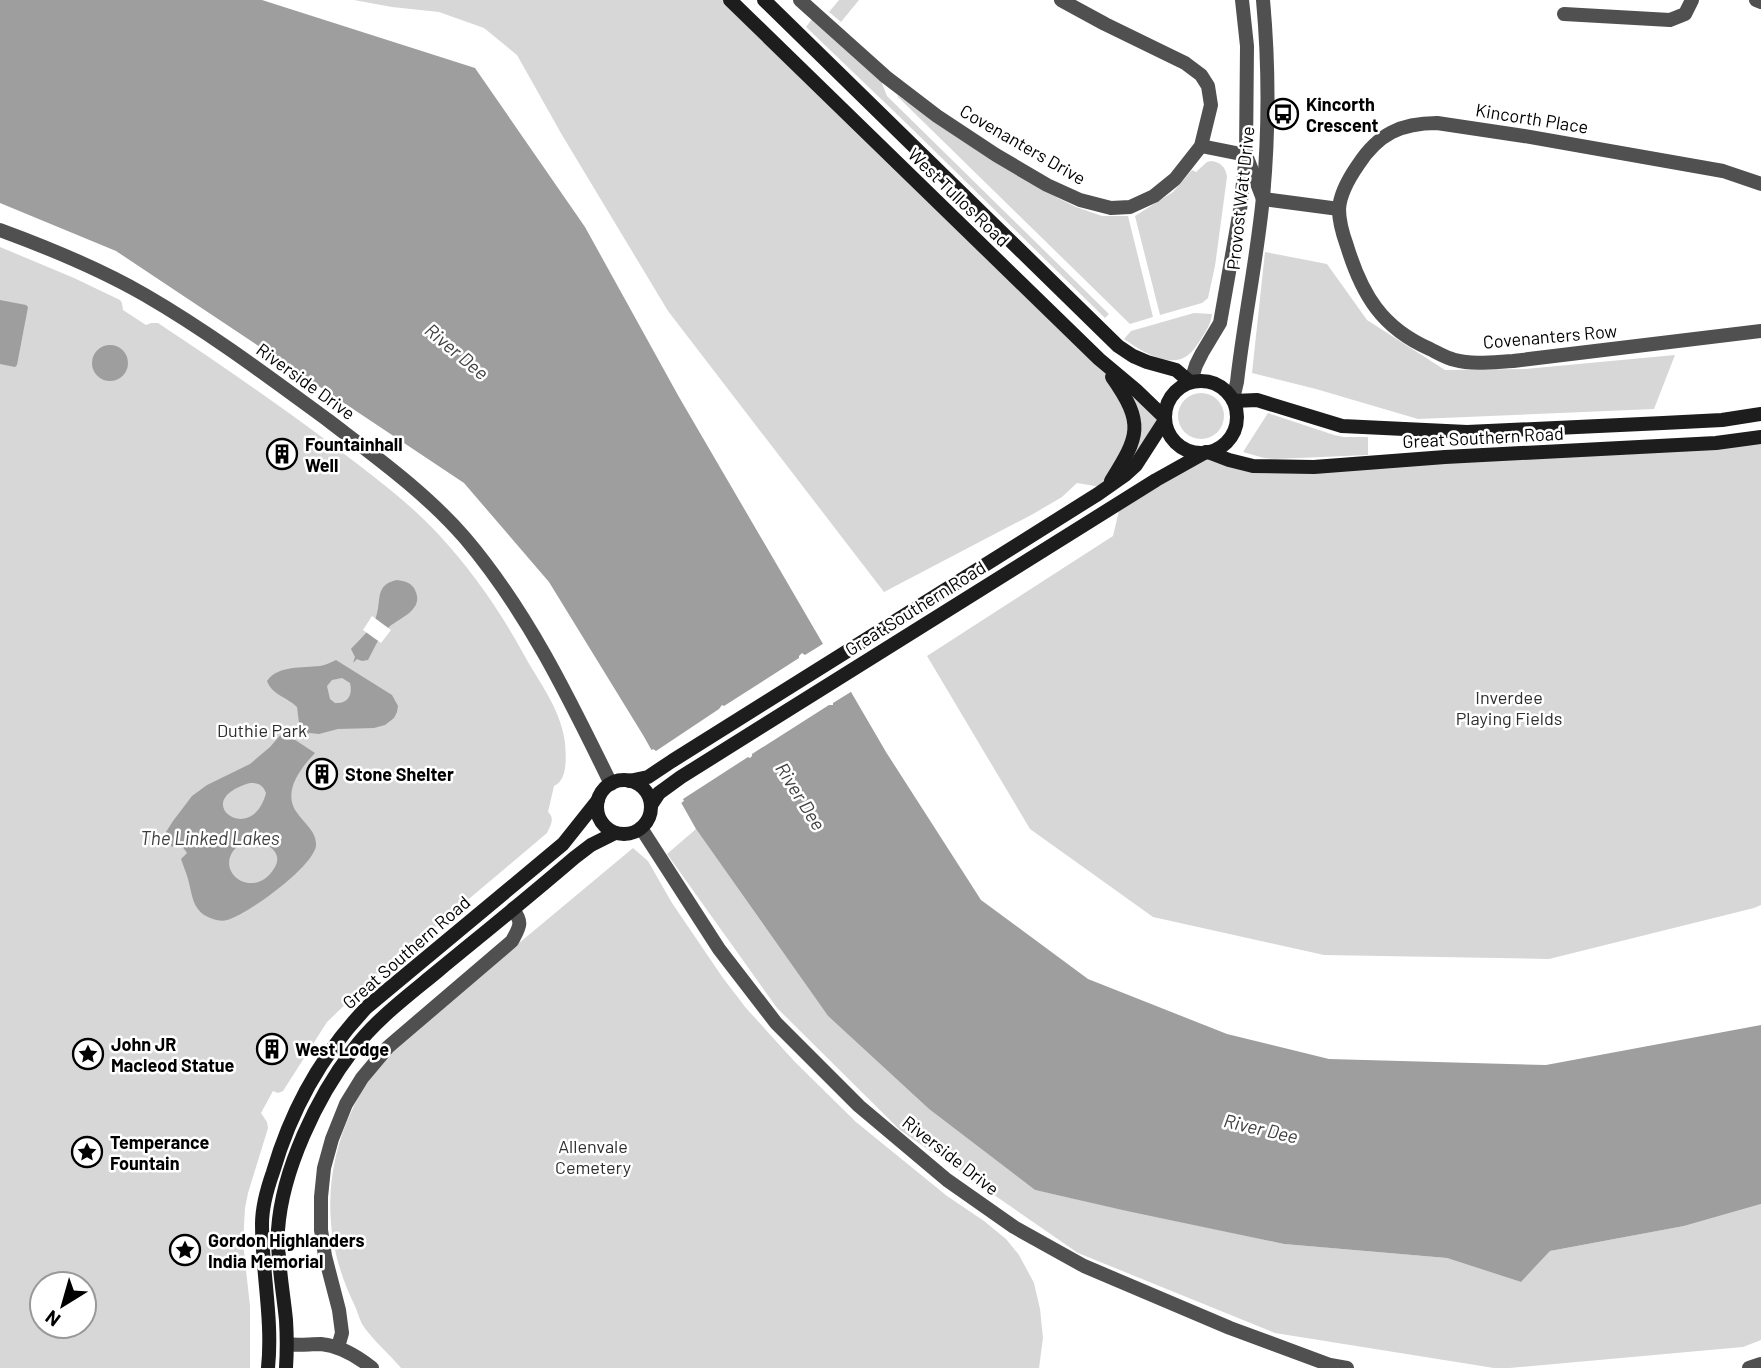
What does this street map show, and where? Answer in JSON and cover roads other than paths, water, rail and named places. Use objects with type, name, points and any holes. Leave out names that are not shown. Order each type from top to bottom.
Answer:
[{"type":"main road","name":"West Tullos Road","points":[[730,0],[1099,359],[1165,419]]},
{"type":"main road","name":"West Tullos Road","points":[[764,0],[1118,346],[1147,362],[1176,370],[1191,382]]},
{"type":"main road","points":[[1099,359],[1128,400],[1134,418],[1134,436],[1130,451],[1102,491]]},
{"type":"main road","points":[[1203,380],[1226,390],[1233,400],[1237,416],[1233,433],[1223,446],[1207,452],[1197,453],[1178,445],[1167,429],[1166,407],[1171,396],[1180,387],[1191,382],[1203,380]]},
{"type":"main road","name":"Great Southern Road","points":[[1233,400],[1256,400],[1342,426],[1467,432],[1722,420],[1761,414]]},
{"type":"main road","name":"Great Southern Road","points":[[629,781],[648,777],[1102,491],[1136,465],[1165,419]]},
{"type":"main road","name":"Great Southern Road","points":[[655,799],[715,755],[1156,480],[1207,452],[1253,466],[1314,467],[1445,457],[1716,443],[1761,437]]},
{"type":"main road","points":[[629,781],[641,787],[649,798],[655,799],[649,818],[633,833],[615,833],[602,823],[597,808],[598,800],[600,793],[611,784],[629,781]]},
{"type":"main road","name":"Great Southern Road","points":[[268,1368],[270,1342],[262,1220],[266,1194],[283,1140],[304,1094],[343,1033],[367,1007],[563,844],[598,800]]},
{"type":"main road","name":"Great Southern Road","points":[[286,1368],[286,1320],[278,1229],[289,1175],[323,1096],[353,1049],[373,1026],[591,845],[615,833]]},
{"type":"street","name":"Covenanters Drive","points":[[800,0],[886,77],[937,116],[1037,179],[1080,200],[1111,208],[1130,207],[1154,196],[1175,179],[1201,146]]},
{"type":"street","points":[[1061,0],[1175,57],[1201,75],[1208,86],[1211,105],[1201,146],[1246,155],[1263,198],[1339,209]]},
{"type":"street","name":"Provost Watt Drive","points":[[1191,382],[1196,365],[1220,323],[1240,210],[1246,155],[1247,46],[1242,0]]},
{"type":"street","name":"Provost Watt Drive","points":[[1233,400],[1263,198],[1267,50],[1263,0]]},
{"type":"street","points":[[1564,14],[1670,20],[1685,14],[1692,0]]},
{"type":"street","points":[[1756,0],[1761,2]]},
{"type":"street","name":"Kincorth Place","points":[[1339,209],[1346,183],[1365,153],[1398,128],[1419,123],[1437,123],[1644,156],[1723,171],[1761,184]]},
{"type":"street","name":"Covenanters Row","points":[[1339,209],[1355,274],[1376,310],[1413,342],[1454,360],[1483,363],[1513,361],[1761,331]]},
{"type":"street","name":"Riverside Drive","points":[[0,230],[135,289],[173,312],[278,383],[367,450],[436,507],[466,539],[526,625],[559,679],[611,784]]},
{"type":"street","name":"Riverside Drive","points":[[641,828],[713,941],[776,1023],[859,1106],[931,1167],[1014,1227],[1084,1266],[1230,1328],[1329,1365],[1348,1368]]},
{"type":"street","points":[[338,1347],[342,1332],[339,1310],[321,1230],[324,1168],[346,1104],[362,1078],[388,1047],[512,941],[520,926],[513,909]]},
{"type":"street","points":[[287,1344],[338,1347],[373,1368]]},
{"type":"street","points":[[1749,1368],[1761,1364]]},
{"type":"water","name":"River Dee","points":[[0,0],[262,0],[475,68],[585,227],[679,397],[886,752],[981,900],[1088,979],[1227,1034],[1329,1059],[1546,1065],[1761,1025],[1761,1204],[1684,1226],[1550,1251],[1521,1282],[1447,1258],[1284,1244],[1035,1190],[929,1109],[828,1016],[696,829],[643,735],[549,582],[464,483],[116,251],[0,203]]},
{"type":"water","points":[[0,300],[28,307],[15,367],[0,364]]},
{"type":"water","points":[[110,345],[123,350],[128,363],[123,376],[110,381],[97,376],[92,363],[97,350]]},
{"type":"water","points":[[397,580],[412,586],[417,603],[410,613],[385,631],[368,660],[357,659],[353,663],[355,657],[351,649],[374,621],[382,589]]},
{"type":"water","points":[[336,660],[392,695],[398,706],[397,712],[385,725],[309,733],[304,739],[302,738],[307,732],[299,723],[297,707],[276,693],[267,681],[284,670],[320,666]],"holes":[[[342,678],[350,683],[350,695],[346,700],[335,703],[330,699],[327,686],[332,680]]]},
{"type":"water","name":"The Linked Lakes","points":[[283,732],[315,753],[294,782],[291,798],[298,814],[313,832],[316,846],[304,866],[263,900],[227,920],[213,919],[201,913],[195,904],[181,859],[187,853],[179,842],[172,847],[166,832],[192,796],[207,785],[250,764]],"holes":[[[250,783],[260,785],[266,793],[259,809],[249,817],[238,819],[229,815],[224,809],[224,800],[232,791]],[[246,840],[264,844],[277,855],[275,867],[266,878],[255,883],[236,878],[230,870],[229,860],[234,850]]]},
{"type":"place","name":"Kincorth Crescent","points":[[1283,114]]},
{"type":"place","name":"Fountainhall Well","points":[[282,454]]},
{"type":"place","name":"Stone Shelter","points":[[322,774]]},
{"type":"place","name":"West Lodge","points":[[272,1049]]},
{"type":"place","name":"John JR Macleod Statue","points":[[88,1054]]},
{"type":"place","name":"Temperance Fountain","points":[[87,1152]]},
{"type":"place","name":"Gordon Highlanders India Memorial","points":[[185,1250]]},
{"type":"park label","name":"Inverdee Playing Fields","points":[[1509,707]]},
{"type":"park label","name":"Duthie Park","points":[[262,730]]},
{"type":"park label","name":"Allenvale Cemetery","points":[[593,1156]]}]
